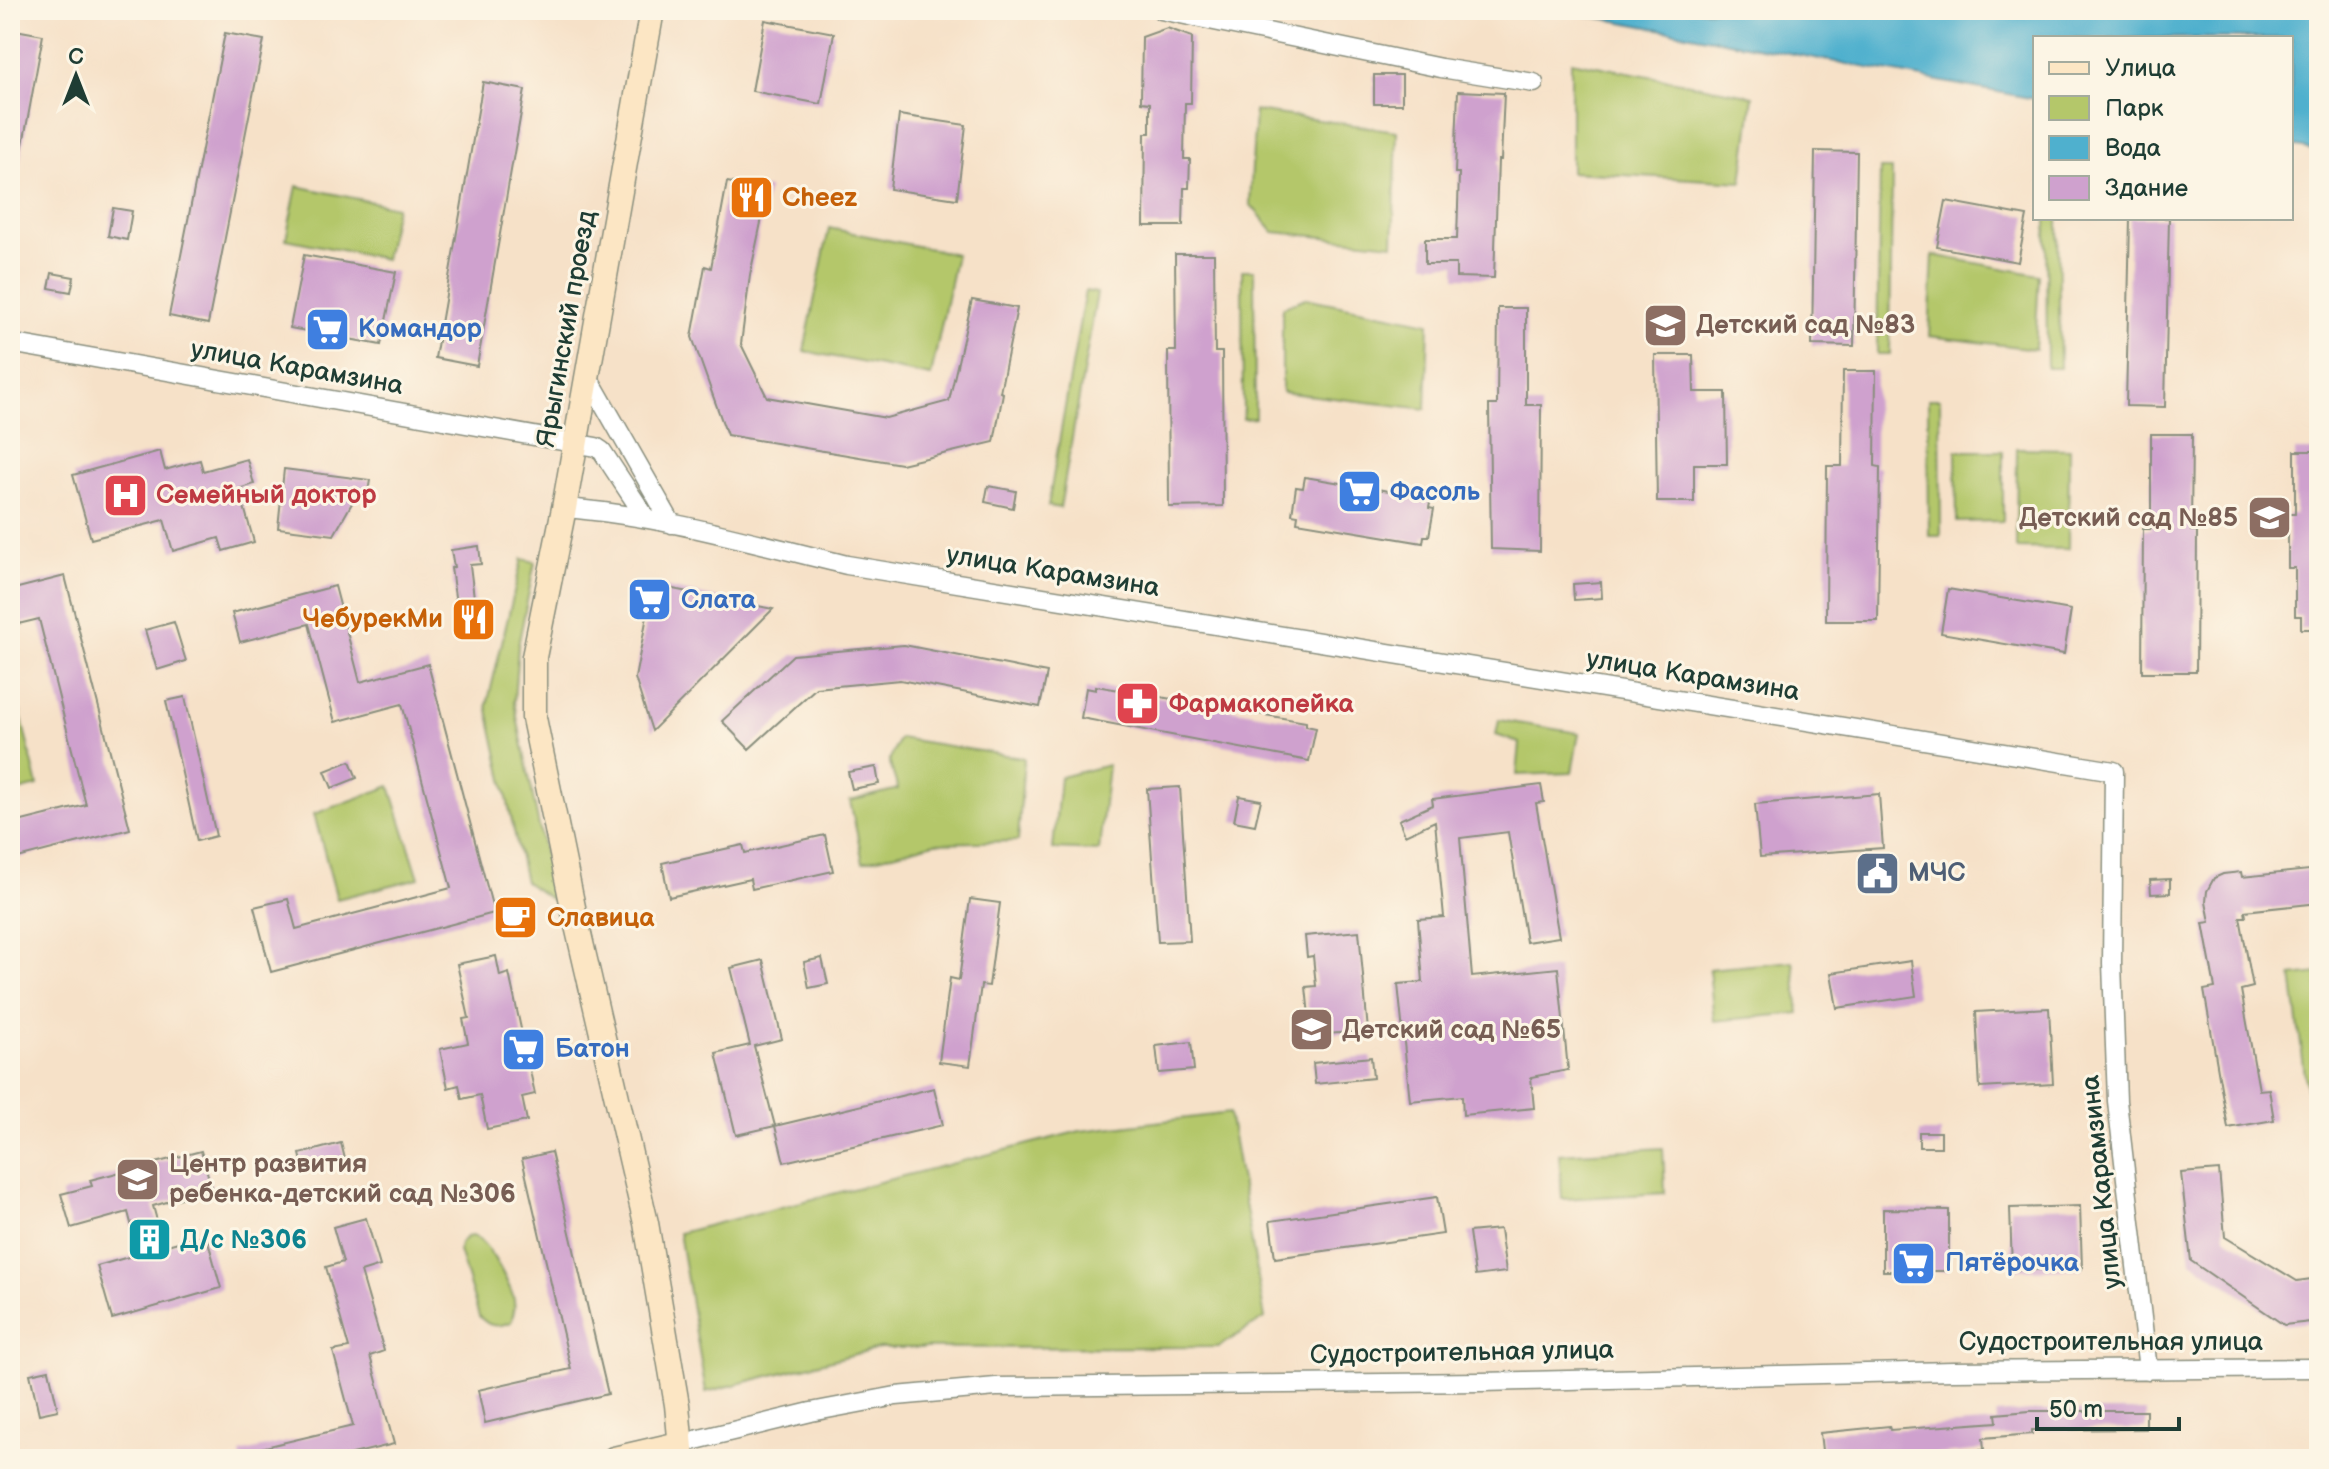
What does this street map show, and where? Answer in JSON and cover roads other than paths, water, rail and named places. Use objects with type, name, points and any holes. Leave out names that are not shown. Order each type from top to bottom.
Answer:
[{"type":"main road","name":"Ярыгинский проезд","points":[[652,10],[576,443],[534,657],[534,718],[575,917],[646,1223],[677,1405],[680,1451]]},
{"type":"main road","name":"Судостроительная улица","points":[[614,1459],[680,1451]]},
{"type":"street","points":[[1161,10],[1441,68],[1534,83]]},
{"type":"street","name":"улица Карамзина","points":[[10,343],[596,447],[602,451],[646,518]]},
{"type":"street","points":[[587,375],[672,524]]},
{"type":"street","points":[[564,508],[601,511],[672,524]]},
{"type":"street","name":"улица Карамзина","points":[[672,524],[847,565],[2114,771],[2112,963],[2117,1101],[2148,1370]]},
{"type":"street","name":"Судостроительная улица","points":[[680,1451],[811,1412],[896,1396],[996,1387],[1482,1382],[1938,1371],[2319,1368]]},
{"type":"water","points":[[1557,10],[2319,10],[2319,151],[2293,146],[2293,36],[2033,36],[2033,99]]},
{"type":"place","name":"Cheez","points":[[751,198]]},
{"type":"place","name":"Детский сад №83","points":[[1665,325]]},
{"type":"place","name":"Командор","points":[[327,329]]},
{"type":"place","name":"Фасоль","points":[[1359,492]]},
{"type":"place","name":"Семейный доктор","points":[[125,495]]},
{"type":"place","name":"Детский сад №85","points":[[2269,518]]},
{"type":"place","name":"Слата","points":[[650,600]]},
{"type":"place","name":"ЧебурекМи","points":[[474,619]]},
{"type":"place","name":"Фармакопейка","points":[[1138,704]]},
{"type":"place","name":"МЧС","points":[[1877,873]]},
{"type":"place","name":"Славица","points":[[516,918]]},
{"type":"place","name":"Детский сад №65","points":[[1311,1030]]},
{"type":"place","name":"Батон","points":[[524,1049]]},
{"type":"place","name":"Центр развития ребенка-детский сад №306","points":[[138,1179]]},
{"type":"place","name":"Д/с №306","points":[[149,1240]]},
{"type":"place","name":"Пятёрочка","points":[[1914,1263]]}]
